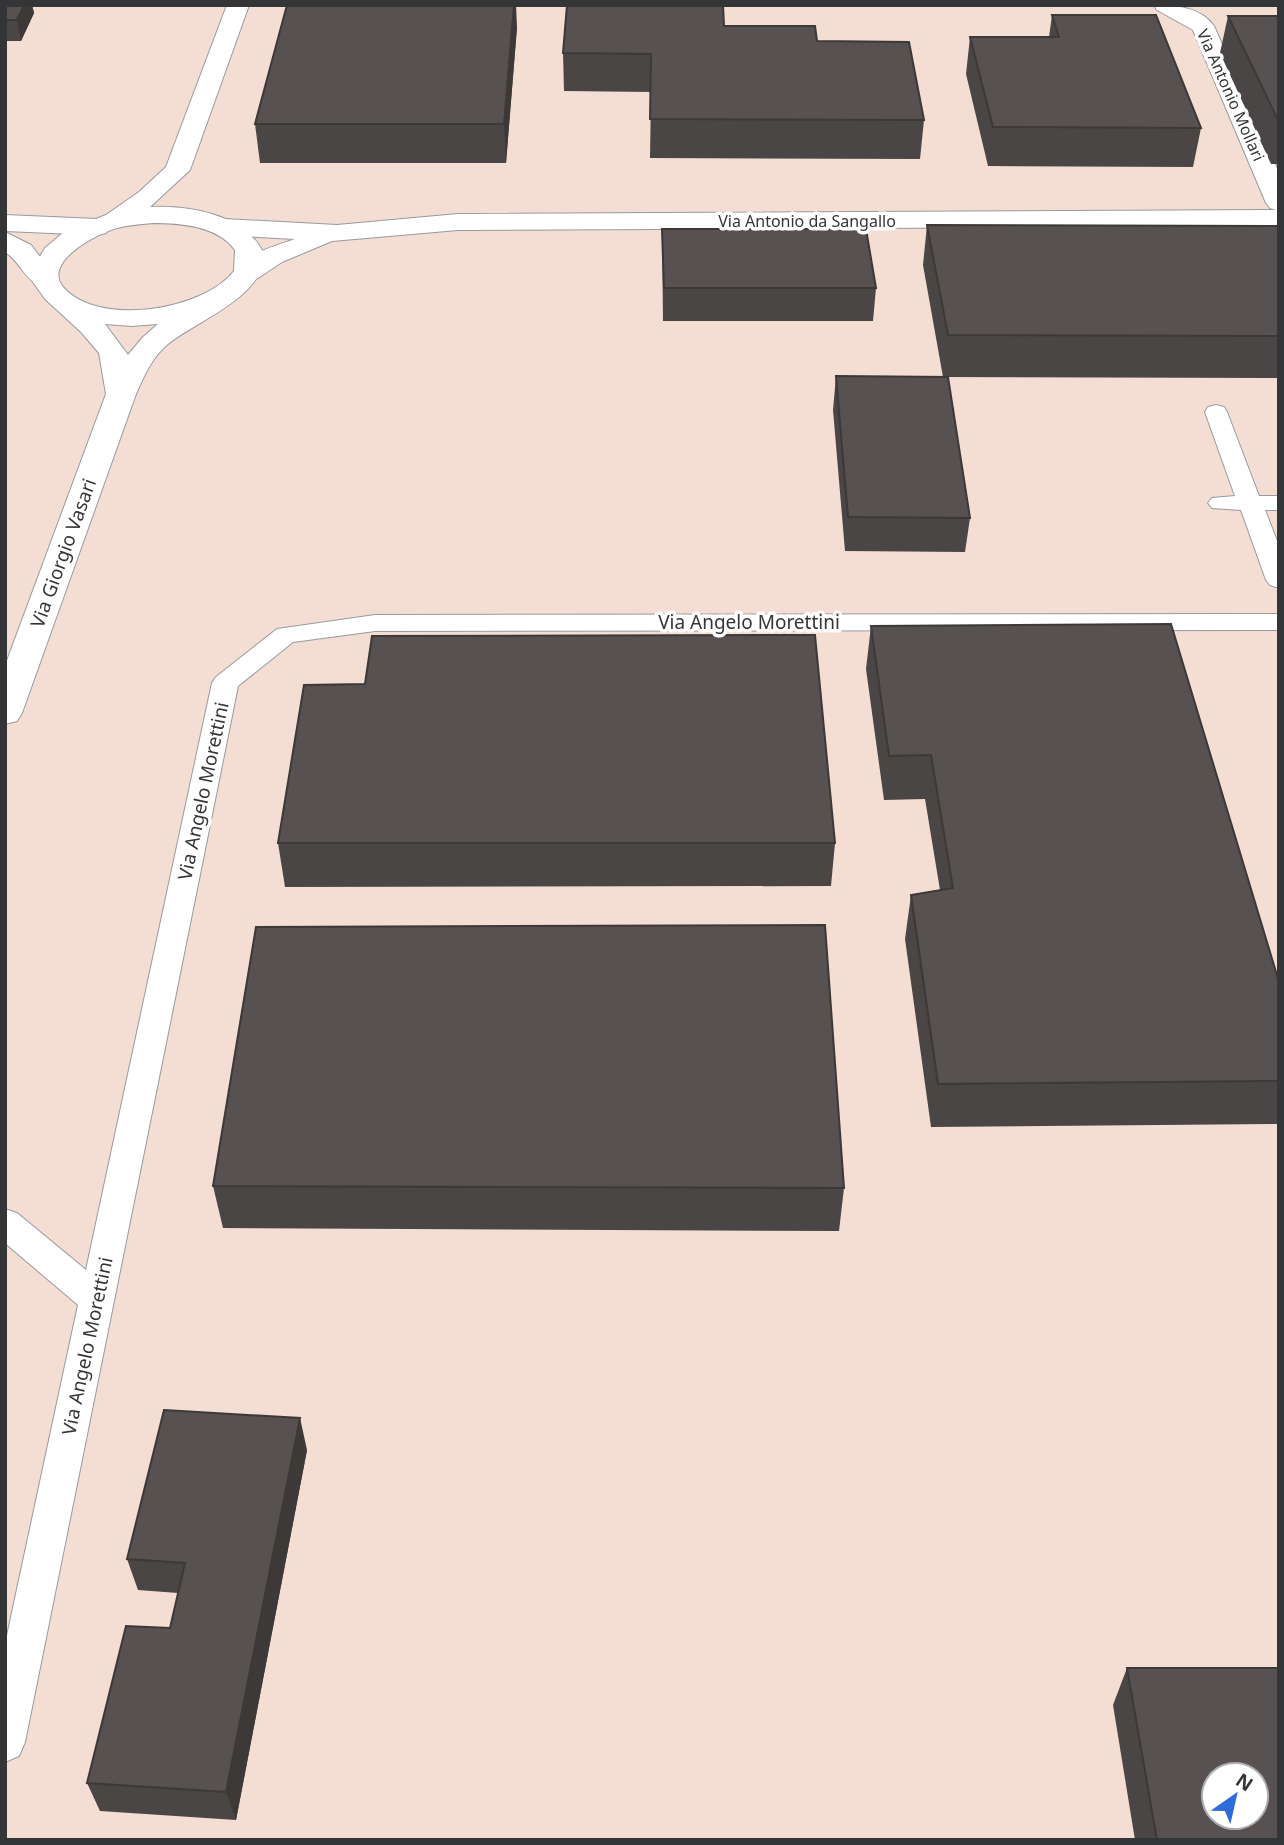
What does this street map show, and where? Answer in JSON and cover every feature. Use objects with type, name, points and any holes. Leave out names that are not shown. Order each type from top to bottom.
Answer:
[{"type":"main road","name":"Via Antonio da Sangallo","points":[[238,5],[177,170],[142,202],[104,225],[75,236],[57,250],[47,264],[44,280],[52,294],[68,305],[90,314],[151,318],[209,303],[234,289],[248,272],[273,257],[337,233]]},
{"type":"main road","name":"Via Antonio Mollari","points":[[1165,5],[1203,26],[1279,203]]},
{"type":"main road","points":[[177,170],[199,219]]},
{"type":"main road","name":"Via Antonio da Sangallo","points":[[104,225],[167,216],[199,219],[225,227],[337,233],[458,222],[1279,218]]},
{"type":"main road","points":[[5,223],[104,225]]},
{"type":"main road","name":"Via Antonio da Sangallo","points":[[225,227],[243,240],[251,255],[248,272]]},
{"type":"main road","points":[[5,240],[22,251],[44,280]]},
{"type":"main road","name":"Via Giorgio Vasari","points":[[5,713],[121,394],[135,365],[157,339],[209,303]]},
{"type":"main road","points":[[68,305],[113,352],[121,394]]},
{"type":"lane","points":[[1216,412],[1279,580]]},
{"type":"lane","points":[[1220,503],[1279,503]]},
{"type":"lane","name":"Via Angelo Morettini","points":[[5,1742],[225,683],[286,635],[374,623],[1279,622]]},
{"type":"lane","points":[[5,1223],[97,1300]]},
{"type":"shaded area","points":[[5,5],[1279,5],[1279,1840],[5,1840]]},
{"type":"building","points":[[5,5],[24,5],[17,20],[5,20]]},
{"type":"building","points":[[287,5],[514,5],[504,124],[255,124]]},
{"type":"building","points":[[567,5],[723,5],[724,26],[815,26],[817,41],[909,42],[924,120],[650,119],[651,54],[563,53]]},
{"type":"building","points":[[1052,15],[1156,15],[1201,128],[993,127],[970,37],[1059,37]]},
{"type":"building","points":[[1228,16],[1279,16],[1279,122]]},
{"type":"building","points":[[927,225],[1279,226],[1279,336],[948,335]]},
{"type":"building","points":[[662,229],[866,229],[876,288],[664,288]]},
{"type":"building","points":[[836,376],[948,377],[970,518],[848,517]]},
{"type":"building","points":[[1171,624],[1279,982],[1279,1081],[938,1084],[911,895],[953,888],[931,755],[889,756],[871,626]]},
{"type":"building","points":[[815,635],[835,843],[278,843],[304,685],[365,684],[372,636]]},
{"type":"building","points":[[825,925],[844,1188],[213,1186],[256,927]]},
{"type":"building","points":[[164,1410],[300,1418],[226,1792],[87,1783],[126,1626],[170,1628],[185,1563],[127,1559]]},
{"type":"building","points":[[1127,1668],[1279,1668],[1279,1840],[1157,1840]]}]
